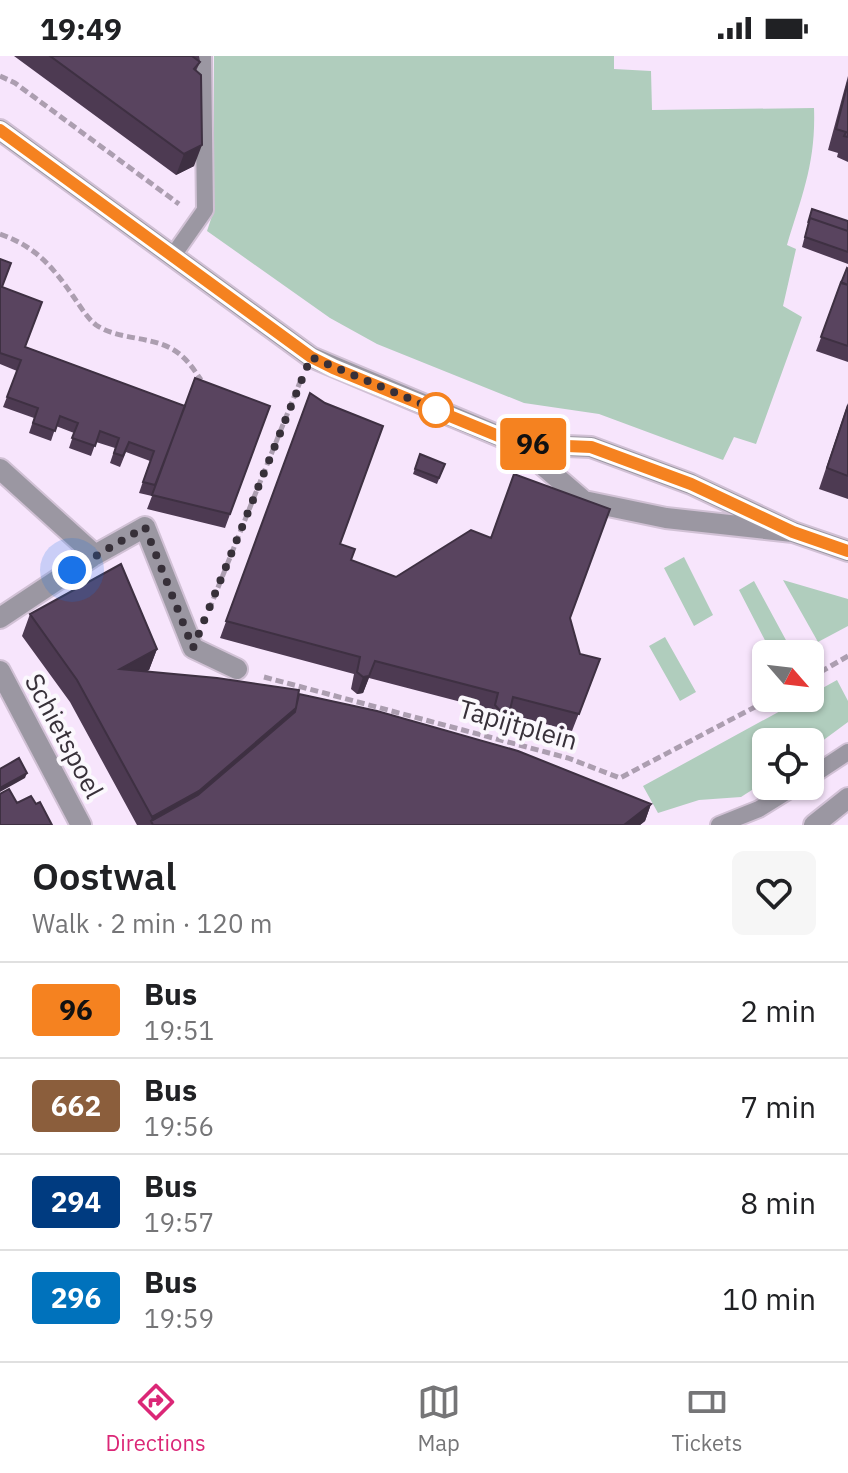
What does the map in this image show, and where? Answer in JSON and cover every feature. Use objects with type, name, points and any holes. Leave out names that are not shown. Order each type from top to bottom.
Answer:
[{"type":"street","points":[[0,130],[311,357],[518,444],[584,501],[666,518],[793,532]]},
{"type":"street","points":[[518,444],[591,447],[691,484],[793,532],[848,551]]},
{"type":"street","points":[[0,469],[95,555]]},
{"type":"street","points":[[0,618],[95,555],[145,527],[193,648],[237,669]]},
{"type":"street","name":"Schietspoel","points":[[0,671],[81,825]]},
{"type":"street","points":[[814,825],[848,798]]},
{"type":"lane","points":[[172,257],[205,210],[203,56]]},
{"type":"lane","points":[[824,768],[848,752]]},
{"type":"lane","points":[[719,825],[773,800]]},
{"type":"path","points":[[0,76],[15,83],[199,219]]},
{"type":"path","points":[[0,234],[19,241],[52,265],[92,322],[133,339],[161,344],[174,350],[188,361],[201,380]]},
{"type":"path","points":[[193,648],[311,357]]},
{"type":"path","points":[[824,670],[848,656]]},
{"type":"path","name":"Tapijtplein","points":[[237,669],[568,758],[620,778],[752,709]]},
{"type":"green space","points":[[214,56],[614,56],[614,69],[651,71],[652,110],[814,108],[810,162],[787,245],[796,249],[783,306],[802,317],[756,444],[734,437],[723,460],[599,414],[524,403],[377,344],[330,318],[207,231],[214,210]]},
{"type":"green space","points":[[684,557],[713,615],[694,626],[664,568]]},
{"type":"green space","points":[[783,580],[848,599],[848,626],[817,640]]},
{"type":"green space","points":[[754,581],[786,640],[765,640],[739,590]]},
{"type":"green space","points":[[665,637],[696,692],[680,701],[649,646]]},
{"type":"green space","points":[[837,680],[848,701],[848,722],[824,740],[824,728],[752,728],[752,790],[741,797],[699,800],[658,813],[643,786],[778,712],[824,712],[824,687]]},
{"type":"building","points":[[50,56],[192,56],[200,62],[194,69],[201,75],[202,145],[184,154]]},
{"type":"building","points":[[848,82],[848,137],[844,136],[846,132],[836,129]]},
{"type":"building","points":[[812,209],[848,221],[848,231],[810,218],[808,223]]},
{"type":"building","points":[[810,218],[848,231],[848,252],[805,237]]},
{"type":"building","points":[[0,259],[11,263],[2,287],[42,302],[25,347],[185,406],[155,485],[143,482],[154,451],[129,442],[123,456],[114,453],[119,438],[100,431],[95,446],[72,438],[78,423],[60,416],[55,431],[33,423],[38,408],[7,397],[21,360],[0,353]]},
{"type":"building","points":[[848,269],[848,285],[841,283]]},
{"type":"building","points":[[841,282],[848,285],[848,346],[821,337]]},
{"type":"building","points":[[195,378],[270,406],[230,514],[152,495]]},
{"type":"building","points":[[310,393],[325,403],[383,426],[340,544],[355,549],[351,560],[396,577],[471,530],[491,538],[514,474],[610,509],[570,618],[580,654],[600,659],[579,714],[513,697],[510,710],[502,713],[495,705],[498,693],[375,661],[369,676],[363,677],[357,672],[360,657],[226,621]]},
{"type":"building","points":[[848,405],[848,476],[827,468]]},
{"type":"building","points":[[420,454],[445,464],[439,478],[415,469]]},
{"type":"building","points":[[121,564],[157,649],[120,669],[299,690],[296,708],[199,791],[152,817],[77,680],[30,614]]},
{"type":"building","points":[[299,694],[377,711],[518,751],[651,804],[624,825],[153,825],[151,821],[198,795],[295,712]]},
{"type":"building","points":[[19,758],[27,773],[0,788],[0,769]]},
{"type":"building","points":[[9,789],[17,803],[31,796],[36,804],[40,802],[52,825],[0,825],[0,794]]},
{"type":"bus line","name":"96","points":[[0,130],[311,357],[333,368],[518,444],[591,447],[691,484],[793,532],[848,551]]},
{"type":"route","points":[[72,570],[145,527],[193,648],[311,357],[436,410]]}]
